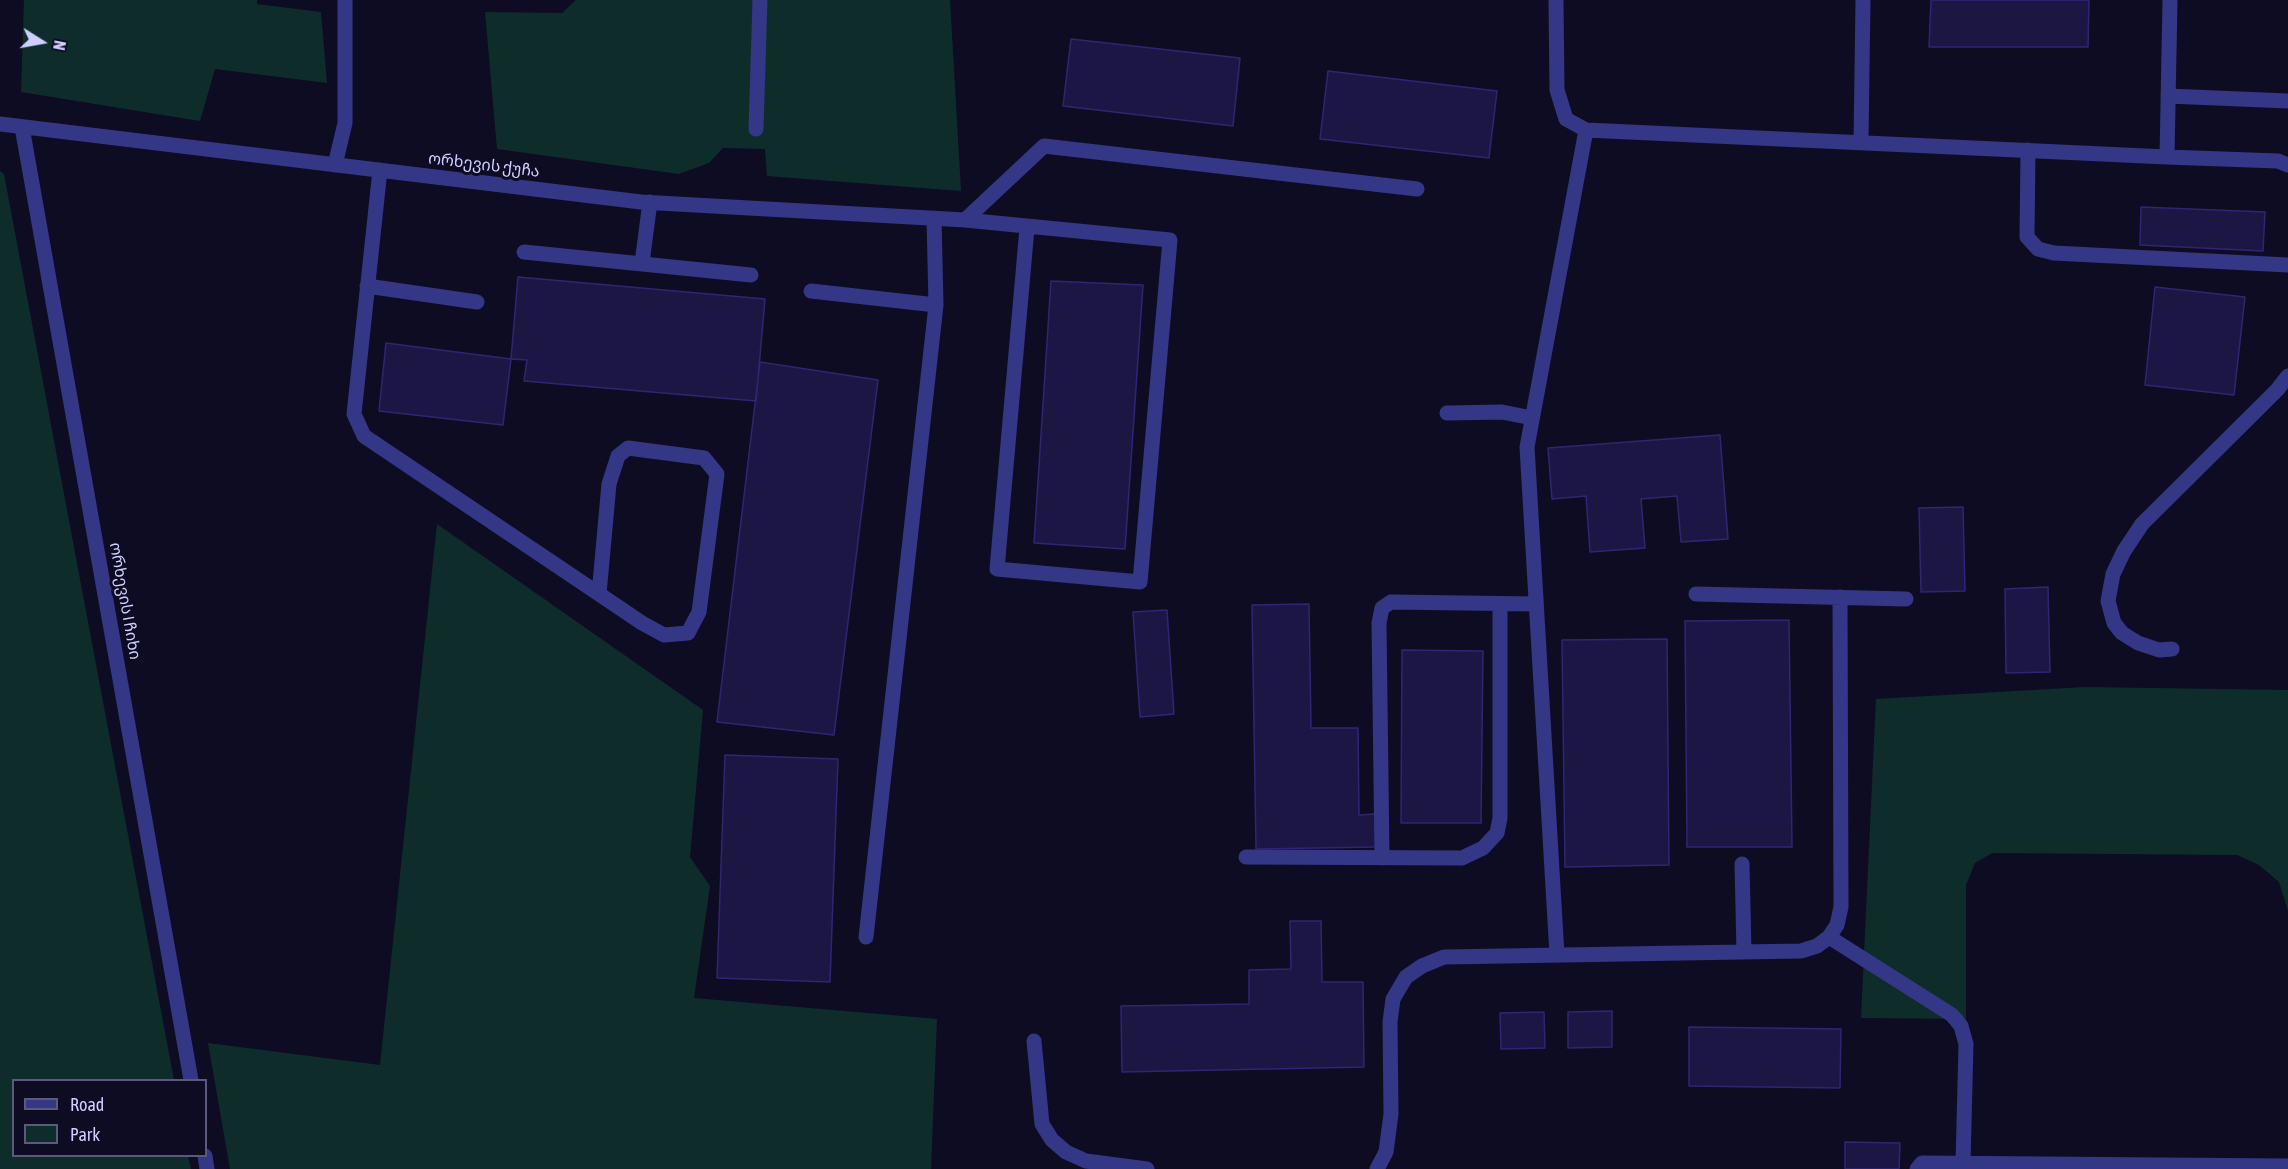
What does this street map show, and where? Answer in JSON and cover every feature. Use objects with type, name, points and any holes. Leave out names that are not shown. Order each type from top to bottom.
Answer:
[{"type":"street","points":[[335,165],[345,123],[345,0]]},
{"type":"street","points":[[756,129],[760,0]]},
{"type":"street","points":[[1556,0],[1557,90],[1566,119],[1586,130],[2278,161],[2288,165]]},
{"type":"street","points":[[1861,142],[1863,0]]},
{"type":"street","points":[[2167,157],[2170,0]]},
{"type":"street","points":[[2168,96],[2288,101]]},
{"type":"street","name":"ორხევის ქუჩა","points":[[0,124],[650,202],[965,220],[1027,228],[1170,240],[1140,582],[997,569],[1027,228]]},
{"type":"street","name":"ორხევის I ჩიხი","points":[[22,127],[192,1079]]},
{"type":"street","points":[[1557,955],[1527,465],[1532,418],[1586,130]]},
{"type":"street","points":[[965,220],[1044,146],[1417,189]]},
{"type":"street","points":[[2028,150],[2027,237],[2038,249],[2054,253],[2288,266]]},
{"type":"street","points":[[380,170],[354,414],[364,436],[599,594],[664,635],[688,633],[699,612],[717,474],[705,458],[628,448],[618,456],[609,484],[599,594]]},
{"type":"street","points":[[642,262],[650,202]]},
{"type":"street","points":[[866,937],[936,305],[934,218]]},
{"type":"street","points":[[524,252],[642,262],[751,275]]},
{"type":"street","points":[[367,286],[477,303]]},
{"type":"street","points":[[811,291],[936,305]]},
{"type":"street","points":[[2172,649],[2159,650],[2148,647],[2122,633],[2114,622],[2108,601],[2114,574],[2124,551],[2142,524],[2277,390],[2288,375]]},
{"type":"street","points":[[1447,413],[1502,412],[1532,418]]},
{"type":"street","points":[[1696,594],[1906,599]]},
{"type":"street","points":[[1377,1169],[1386,1152],[1391,1114],[1390,1022],[1393,999],[1406,977],[1422,966],[1444,957],[1801,951],[1817,946],[1829,937],[1837,925],[1841,907],[1840,597]]},
{"type":"street","points":[[1382,858],[1379,622],[1382,608],[1391,602],[1536,604]]},
{"type":"street","points":[[1246,857],[1462,858],[1483,848],[1497,833],[1500,818],[1500,604]]},
{"type":"street","points":[[1742,864],[1743,952]]},
{"type":"street","points":[[1829,937],[1952,1015],[1961,1026],[1966,1044],[1963,1163]]},
{"type":"street","points":[[1034,1041],[1042,1124],[1052,1140],[1066,1152],[1086,1161],[1147,1169]]},
{"type":"street","points":[[1917,1169],[1922,1163],[2288,1166]]},
{"type":"green space","points":[[24,0],[257,0],[257,4],[321,12],[327,83],[215,69],[200,121],[21,92]]},
{"type":"green space","points":[[576,0],[950,0],[961,191],[767,176],[765,149],[723,148],[709,163],[679,174],[497,149],[485,12],[562,13]]},
{"type":"green space","points":[[0,171],[4,174],[174,1079],[12,1079],[12,1157],[188,1157],[191,1169],[0,1169]]},
{"type":"green space","points":[[437,524],[703,710],[690,857],[710,886],[694,998],[937,1019],[931,1169],[230,1169],[208,1043],[380,1065]]},
{"type":"green space","points":[[2085,687],[2288,690],[2288,911],[2279,882],[2259,865],[2237,855],[1992,853],[1975,863],[1966,885],[1966,1019],[1861,1018],[1876,699]]},
{"type":"building","points":[[1931,0],[2089,0],[2088,47],[1929,47]]},
{"type":"building","points":[[1071,39],[1240,58],[1233,126],[1063,106]]},
{"type":"building","points":[[1328,71],[1497,91],[1489,158],[1320,139]]},
{"type":"building","points":[[2141,207],[2265,212],[2263,251],[2140,245]]},
{"type":"building","points":[[518,277],[765,299],[756,401],[524,381],[527,360],[511,359]]},
{"type":"building","points":[[1051,281],[1143,285],[1125,549],[1034,543]]},
{"type":"building","points":[[2155,287],[2245,297],[2234,395],[2145,385]]},
{"type":"building","points":[[386,343],[511,359],[503,425],[379,411]]},
{"type":"building","points":[[760,362],[878,380],[834,735],[717,722]]},
{"type":"building","points":[[1720,435],[1728,539],[1681,542],[1677,496],[1641,499],[1645,548],[1590,552],[1586,496],[1552,499],[1548,448]]},
{"type":"building","points":[[1963,507],[1965,591],[1921,592],[1919,508]]},
{"type":"building","points":[[2048,587],[2050,672],[2006,673],[2005,589]]},
{"type":"building","points":[[1309,604],[1311,728],[1358,728],[1359,815],[1375,814],[1376,847],[1256,849],[1252,605]]},
{"type":"building","points":[[1167,610],[1174,714],[1140,717],[1133,612]]},
{"type":"building","points":[[1789,620],[1792,847],[1687,847],[1685,621]]},
{"type":"building","points":[[1667,639],[1669,865],[1565,867],[1562,640]]},
{"type":"building","points":[[1402,650],[1483,651],[1481,823],[1401,823]]},
{"type":"building","points":[[725,755],[838,759],[830,982],[717,978]]},
{"type":"building","points":[[1290,921],[1321,921],[1322,982],[1363,982],[1364,1067],[1122,1072],[1121,1006],[1249,1004],[1249,970],[1291,969]]},
{"type":"building","points":[[1612,1011],[1612,1047],[1568,1048],[1568,1012]]},
{"type":"building","points":[[1544,1012],[1545,1048],[1501,1049],[1500,1013]]},
{"type":"building","points":[[1689,1027],[1841,1029],[1840,1088],[1689,1086]]},
{"type":"building","points":[[1845,1142],[1900,1143],[1899,1169],[1845,1169]]}]
